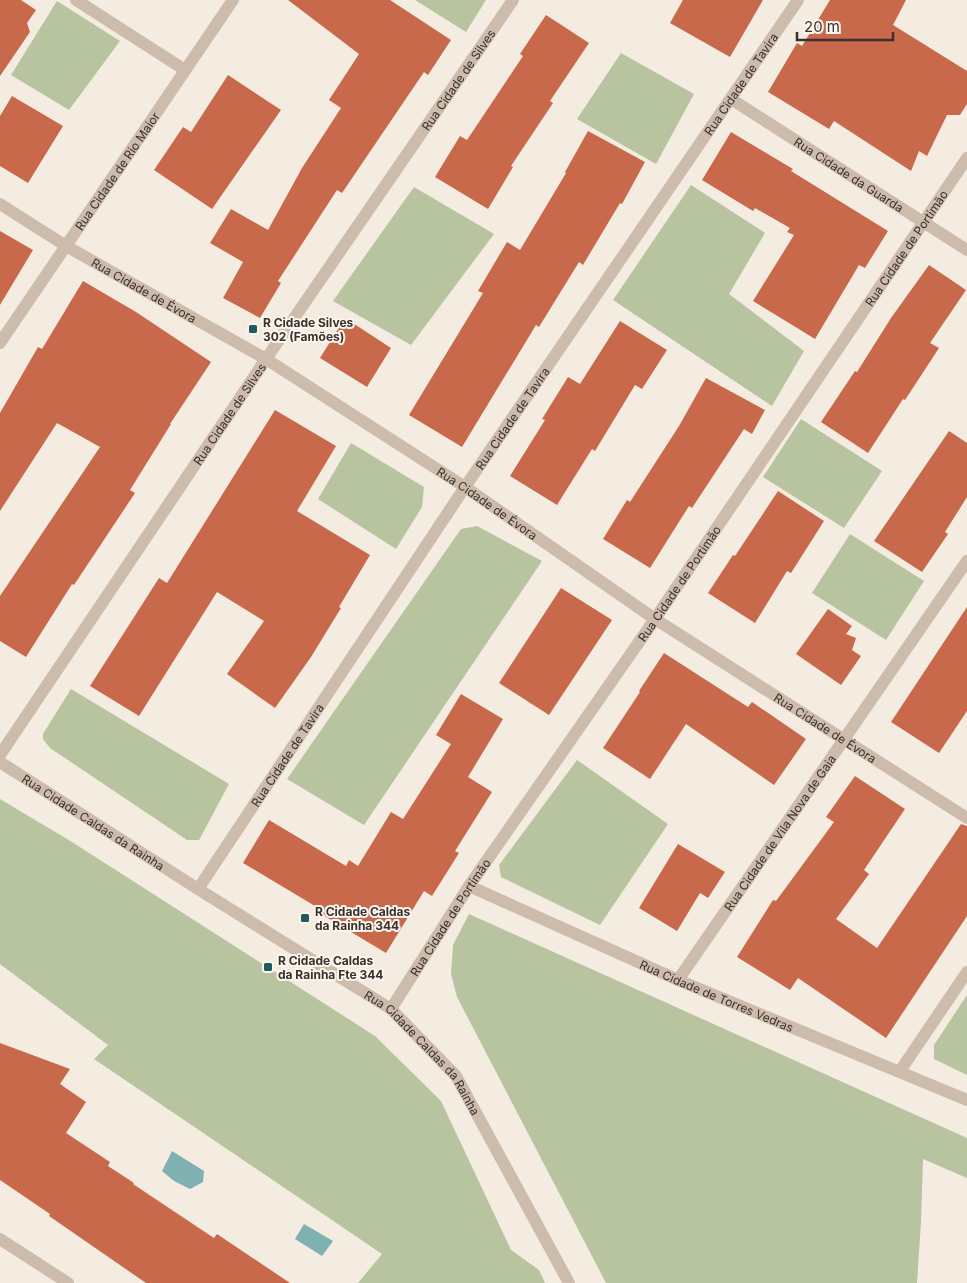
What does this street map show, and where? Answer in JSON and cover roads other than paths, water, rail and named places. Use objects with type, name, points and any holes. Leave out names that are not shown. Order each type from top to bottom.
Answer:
[{"type":"street","points":[[76,0],[185,70]]},
{"type":"street","name":"Rua Cidade de Rio Maior","points":[[0,343],[233,0]]},
{"type":"street","name":"Rua Cidade de Silves","points":[[0,755],[266,359],[513,0]]},
{"type":"street","name":"Rua Cidade de Tavira","points":[[198,889],[465,487],[798,0]]},
{"type":"street","name":"Rua Cidade da Guarda","points":[[731,99],[967,250]]},
{"type":"street","name":"Rua Cidade de Portimão","points":[[391,1009],[469,886],[655,619],[967,158]]},
{"type":"street","name":"Rua Cidade de Évora","points":[[0,204],[66,246],[266,359],[465,487],[655,619],[967,818]]},
{"type":"street","name":"Rua Cidade de Vila Nova de Gaia","points":[[678,980],[967,562]]},
{"type":"street","name":"Rua Cidade Caldas da Rainha","points":[[0,762],[198,889],[391,1009],[456,1076],[569,1283]]},
{"type":"street","name":"Rua Cidade de Torres Vedras","points":[[469,886],[678,980],[967,1100]]},
{"type":"street","points":[[900,1071],[967,972]]},
{"type":"street","points":[[0,1239],[68,1283]]},
{"type":"water","points":[[172,1151],[204,1171],[203,1182],[190,1189],[174,1181],[162,1171]]},
{"type":"water","points":[[304,1224],[333,1241],[322,1256],[295,1239]]},
{"type":"place","name":"R Cidade Silves 302 (Famões)","points":[[253,329]]},
{"type":"place","name":"R Cidade Caldas da Rainha 344","points":[[305,918]]},
{"type":"place","name":"R Cidade Caldas da Rainha Fte 344","points":[[268,967]]}]
